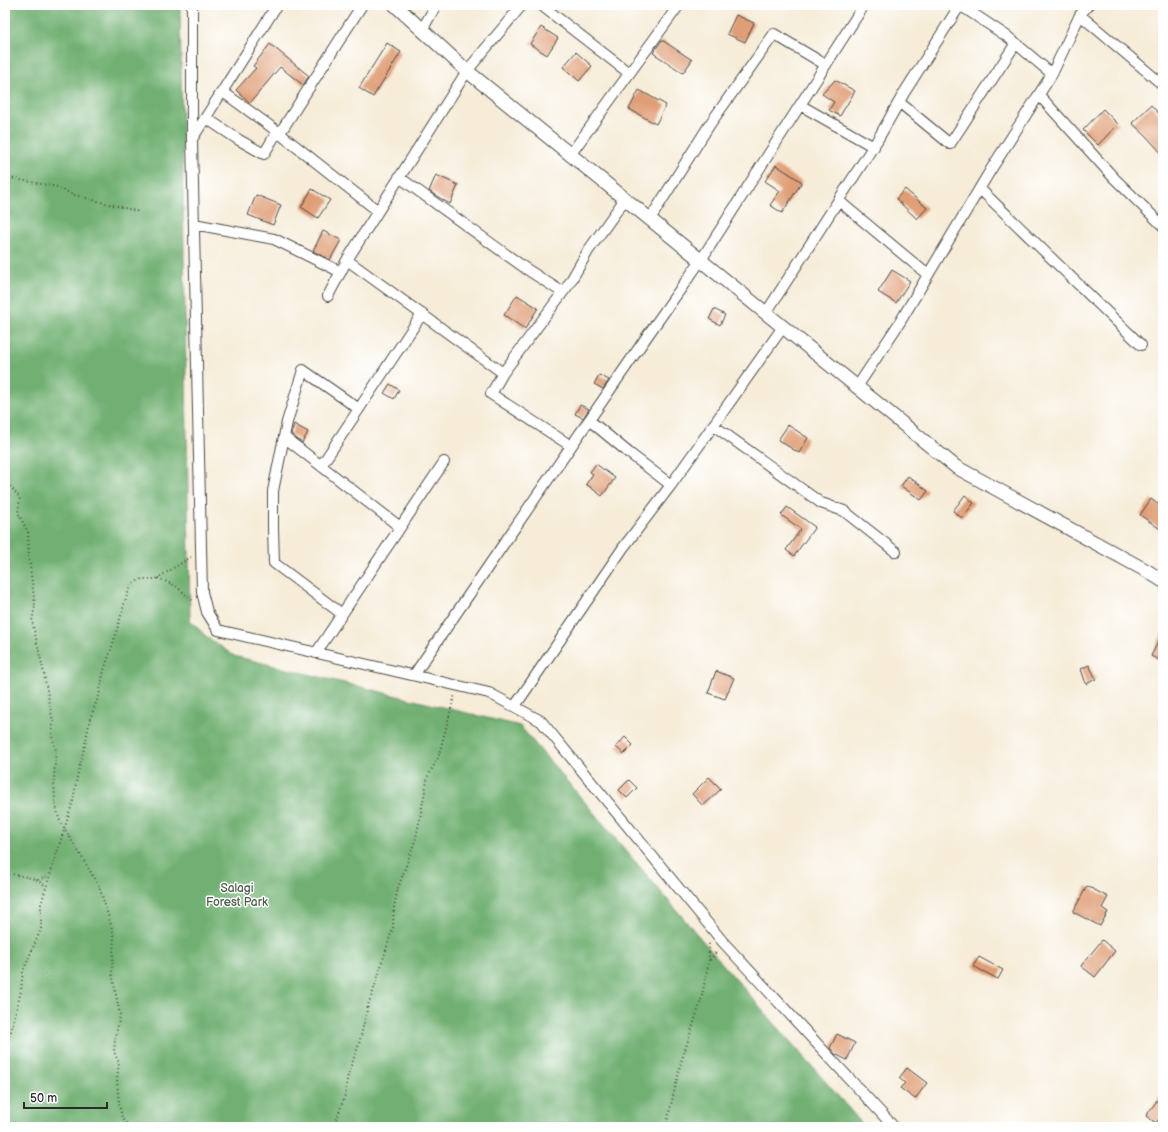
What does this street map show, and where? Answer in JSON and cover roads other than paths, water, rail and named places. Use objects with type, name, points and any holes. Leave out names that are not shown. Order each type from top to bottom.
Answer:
[{"type":"street","points":[[192,5],[192,139],[202,592],[207,612],[218,630],[489,693],[541,721],[711,928],[894,1127]]},
{"type":"street","points":[[192,139],[277,5]]},
{"type":"street","points":[[206,118],[239,140],[264,154],[274,137],[280,133],[362,5]]},
{"type":"street","points":[[395,5],[467,71],[956,467],[1163,581]]},
{"type":"street","points":[[422,30],[436,5]]},
{"type":"street","points":[[328,296],[347,260],[467,71],[522,5]]},
{"type":"street","points":[[541,5],[629,73]]},
{"type":"street","points":[[570,155],[679,5]]},
{"type":"street","points":[[414,675],[701,260],[864,5]]},
{"type":"street","points":[[766,313],[874,146],[899,102],[960,5],[1016,43],[1052,74]]},
{"type":"street","points":[[857,387],[900,322],[980,189],[1052,74],[1080,16],[1088,5]]},
{"type":"street","points":[[1080,16],[1163,85]]},
{"type":"street","points":[[650,219],[710,124],[774,34],[826,64]]},
{"type":"street","points":[[899,102],[950,144],[1016,43]]},
{"type":"street","points":[[223,92],[280,133],[378,211]]},
{"type":"street","points":[[1039,95],[1114,178],[1163,226]]},
{"type":"street","points":[[800,105],[874,146]]},
{"type":"street","points":[[399,177],[525,268],[562,292]]},
{"type":"street","points":[[980,189],[1109,312],[1141,345]]},
{"type":"street","points":[[571,446],[491,394],[503,373],[569,284],[588,252],[625,199]]},
{"type":"street","points":[[838,201],[928,275]]},
{"type":"street","points":[[194,224],[274,239],[341,272]]},
{"type":"street","points":[[347,260],[503,373]]},
{"type":"street","points":[[321,466],[422,314]]},
{"type":"street","points":[[515,706],[623,548],[671,485],[783,327]]},
{"type":"street","points":[[342,614],[274,563],[273,491],[284,437],[303,370],[359,409]]},
{"type":"street","points":[[589,420],[671,485]]},
{"type":"street","points":[[713,425],[821,503],[844,511],[896,552]]},
{"type":"street","points":[[284,437],[400,527]]},
{"type":"street","points":[[316,653],[444,462]]},
{"type":"park label","name":"Salagi Forest Park","points":[[237,895]]}]
